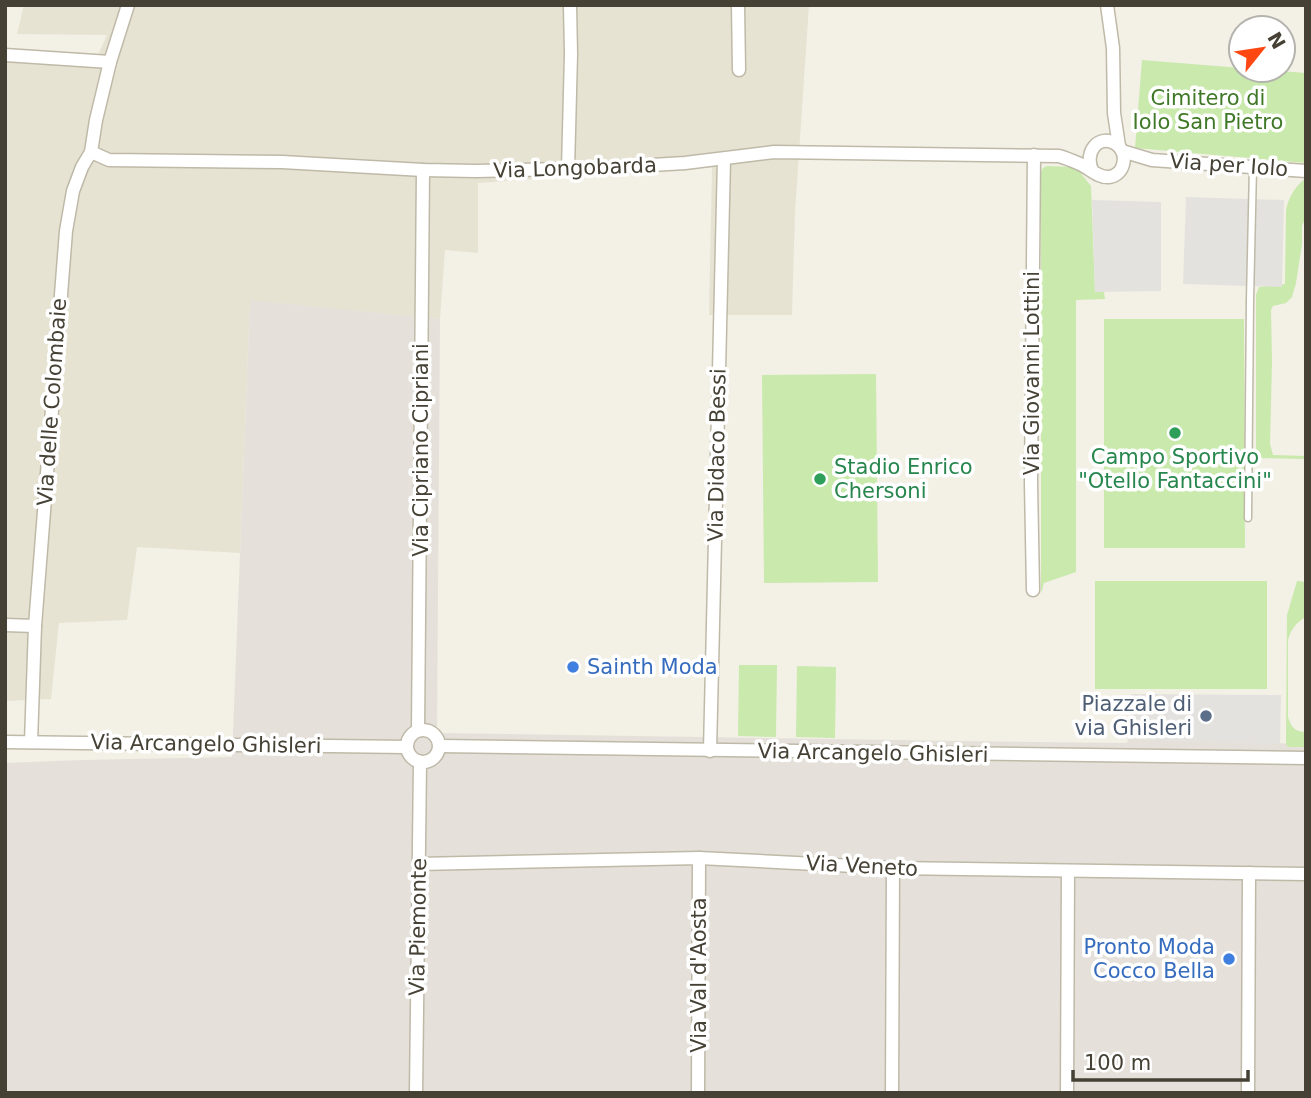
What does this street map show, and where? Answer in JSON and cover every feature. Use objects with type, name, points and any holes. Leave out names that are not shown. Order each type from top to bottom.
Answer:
[{"type":"street","name":"Via delle Colombaie","points":[[31,741],[35,626],[66,231],[73,191],[91,152],[110,62],[128,5]]},
{"type":"street","points":[[568,169],[570,5]]},
{"type":"street","points":[[738,5],[739,70]]},
{"type":"street","points":[[1107,5],[1113,48],[1114,113],[1124,156],[1123,167]]},
{"type":"street","points":[[5,55],[110,62]]},
{"type":"street","points":[[1092,170],[1088,159],[1114,113]]},
{"type":"street","name":"Via Longobarda","points":[[91,152],[109,160],[282,162],[476,171],[657,165],[774,152],[1059,156],[1109,142],[1121,149]]},
{"type":"street","name":"Via per Iolo","points":[[1121,149],[1152,160],[1306,171]]},
{"type":"street","name":"Via Giovanni Lottini","points":[[1033,590],[1031,483],[1034,156]]},
{"type":"street","name":"Via Longobarda","points":[[1059,156],[1108,177],[1123,167]]},
{"type":"street","name":"Via Didaco Bessi","points":[[710,751],[724,159]]},
{"type":"street","name":"Via per Iolo","points":[[1123,167],[1152,160]]},
{"type":"street","name":"Via Cipriano Cipriani","points":[[418,730],[423,170]]},
{"type":"street","points":[[5,625],[35,626]]},
{"type":"street","points":[[423,729],[433,733],[439,746],[434,759],[425,762],[411,757],[407,747],[410,737],[423,729]]},
{"type":"street","name":"Via Arcangelo Ghisleri","points":[[5,742],[407,747]]},
{"type":"street","name":"Via Arcangelo Ghisleri","points":[[439,746],[1306,758]]},
{"type":"street","name":"Via Piemonte","points":[[416,1093],[420,762]]},
{"type":"street","name":"Via Veneto","points":[[419,864],[699,858],[893,868],[1306,874]]},
{"type":"street","name":"Via Val d'Aosta","points":[[698,1093],[699,858]]},
{"type":"street","points":[[892,1093],[893,868]]},
{"type":"street","points":[[1067,1093],[1068,871]]},
{"type":"street","points":[[1248,1093],[1249,873]]},
{"type":"lane","points":[[1248,519],[1253,167]]},
{"type":"shaded area","points":[[24,5],[809,5],[795,213],[792,315],[709,315],[712,167],[478,183],[478,253],[445,250],[440,319],[250,301],[240,553],[137,547],[127,620],[59,623],[51,699],[5,701],[5,60],[98,55],[107,35],[17,34]]},
{"type":"shaded area","points":[[1186,197],[1284,200],[1282,287],[1183,284]]},
{"type":"shaded area","points":[[1092,200],[1161,202],[1161,291],[1095,292]]},
{"type":"shaded area","points":[[250,300],[440,319],[437,733],[1127,743],[1128,739],[1306,744],[1306,1093],[5,1093],[5,763],[232,757]]},
{"type":"shaded area","name":"Piazzale di via Ghisleri","points":[[1131,694],[1281,695],[1280,744],[1131,739]]},
{"type":"green space","name":"Cimitero di Iolo San Pietro","points":[[1142,60],[1227,67],[1227,84],[1297,84],[1297,72],[1306,73],[1306,163],[1135,148]]},
{"type":"green space","points":[[1047,166],[1078,170],[1091,186],[1095,291],[1104,292],[1105,299],[1076,300],[1076,572],[1044,583],[1041,594],[1041,172]]},
{"type":"green space","points":[[1306,178],[1306,217],[1302,226],[1296,283],[1292,297],[1286,303],[1273,306],[1271,310],[1270,444],[1273,455],[1306,456],[1306,459],[1256,458],[1256,295],[1259,287],[1285,284],[1286,211],[1288,201]]},
{"type":"green space","name":"Campo Sportivo \"Otello Fantaccini\"","points":[[1104,319],[1244,319],[1245,548],[1104,548]]},
{"type":"green space","name":"Stadio Enrico Chersoni","points":[[876,374],[878,582],[764,583],[762,375]]},
{"type":"green space","points":[[1095,581],[1267,581],[1267,689],[1095,689]]},
{"type":"green space","points":[[1297,581],[1306,582],[1306,617],[1294,627],[1288,640],[1288,717],[1294,728],[1306,732],[1306,747],[1288,747],[1287,615]]},
{"type":"green space","points":[[739,665],[777,665],[776,737],[738,736]]},
{"type":"green space","points":[[797,666],[836,667],[835,738],[796,737]]},
{"type":"place","name":"Campo Sportivo \"Otello Fantaccini\"","points":[[1175,433]]},
{"type":"place","name":"Stadio Enrico Chersoni","points":[[820,479]]},
{"type":"place","name":"Sainth Moda","points":[[573,667]]},
{"type":"place","name":"Piazzale di via Ghisleri","points":[[1206,716]]},
{"type":"place","name":"Pronto Moda Cocco Bella","points":[[1229,959]]}]
